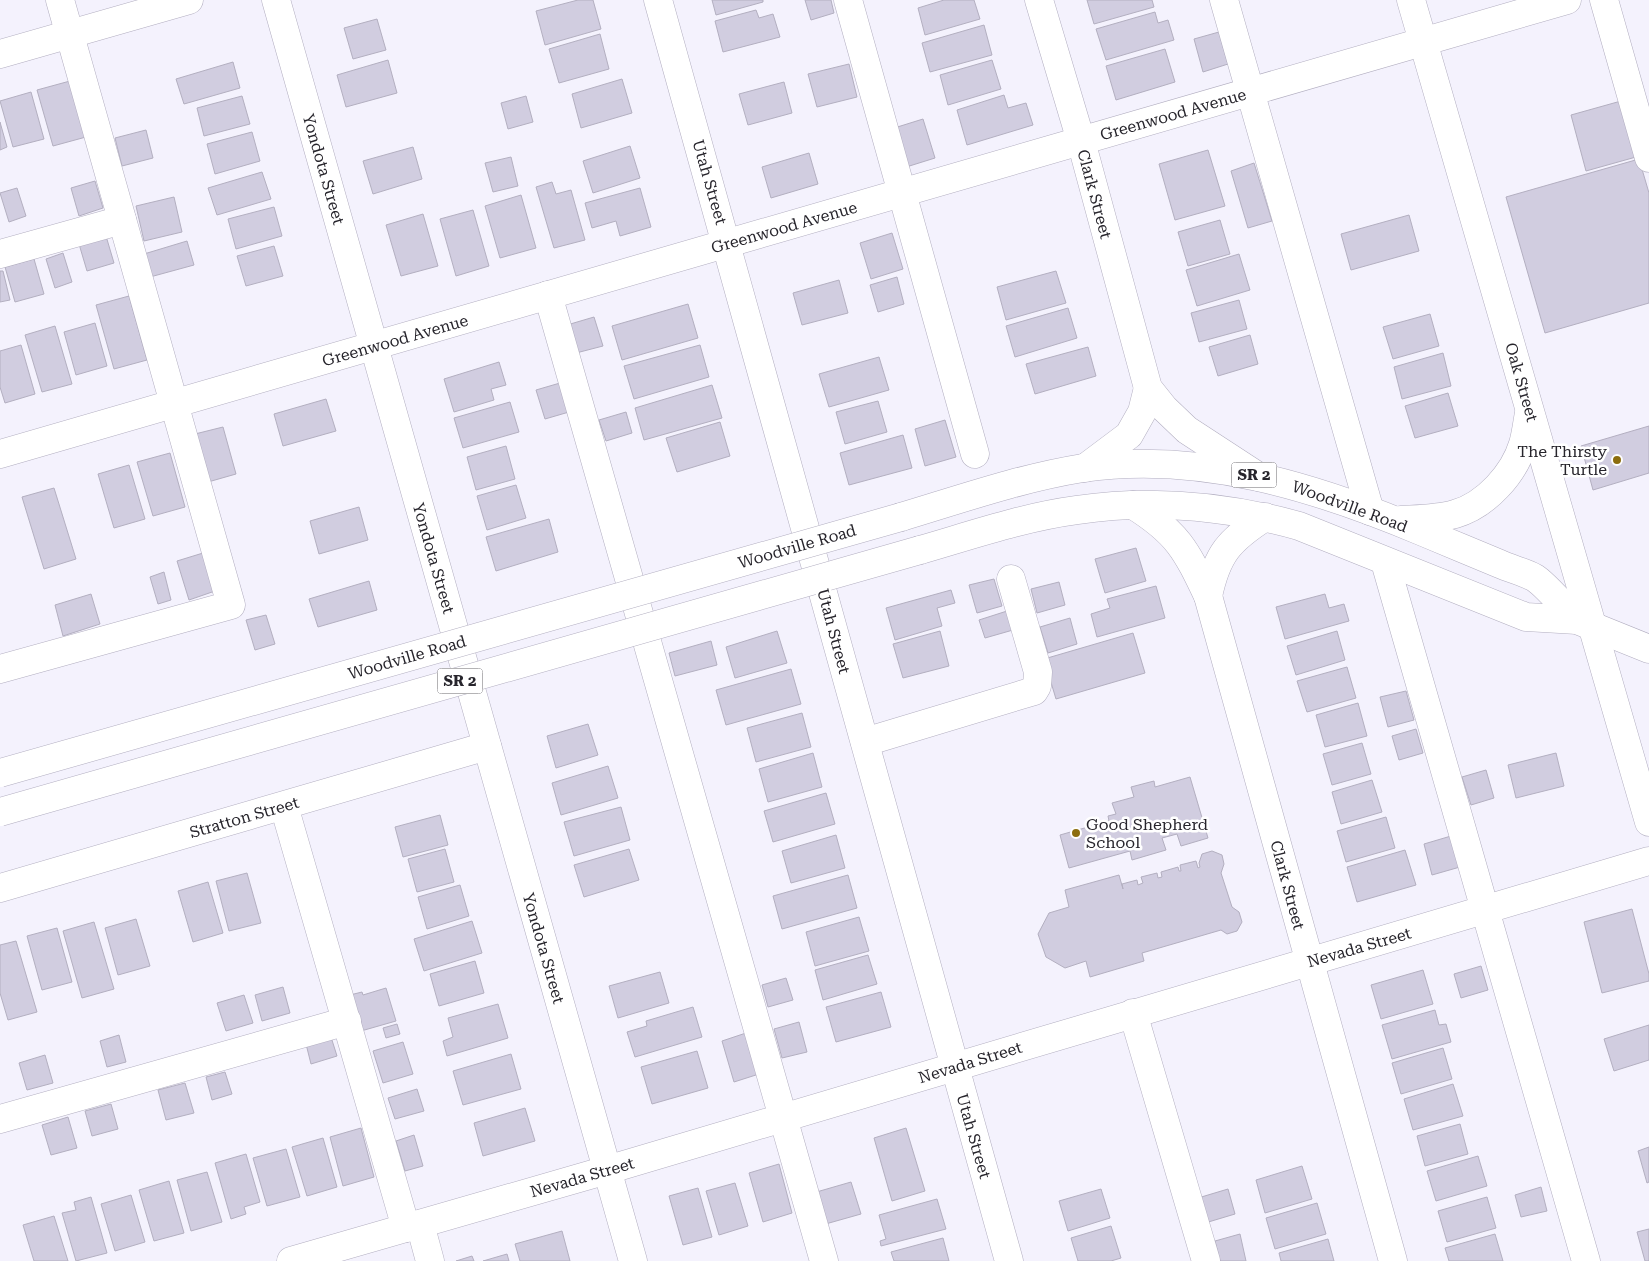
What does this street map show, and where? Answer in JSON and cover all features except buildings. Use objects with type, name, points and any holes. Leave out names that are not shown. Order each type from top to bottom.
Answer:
[{"type":"street","points":[[0,669],[231,605],[60,0]]},
{"type":"street","points":[[0,54],[189,0]]},
{"type":"street","name":"Yondota Street","points":[[276,0],[633,1261]]},
{"type":"street","name":"Utah Street","points":[[658,0],[1009,1261]]},
{"type":"street","points":[[848,0],[976,454]]},
{"type":"street","name":"Clark Street","points":[[1039,0],[1081,141],[1148,388],[1164,408],[1187,430],[1259,477]]},
{"type":"street","points":[[1224,0],[1250,92],[1382,515],[1434,518],[1456,514],[1479,503],[1496,488],[1512,469],[1523,445],[1530,409]]},
{"type":"street","name":"Greenwood Avenue","points":[[0,454],[1567,0]]},
{"type":"street","points":[[1604,0],[1649,158]]},
{"type":"street","name":"Oak Street","points":[[1415,1],[1423,42],[1530,409],[1585,624],[1649,822]]},
{"type":"street","points":[[0,254],[122,220]]},
{"type":"street","points":[[548,296],[824,1261]]},
{"type":"street","name":"Clark Street","points":[[1085,468],[1129,435],[1142,412],[1148,388]]},
{"type":"street","name":"Woodville Road","points":[[0,773],[1000,488],[1062,472],[1119,464],[1171,465],[1222,469],[1303,488],[1382,515],[1536,579],[1585,624]]},
{"type":"street","name":"Clark Street","points":[[1133,505],[1167,528],[1181,544],[1208,596],[1393,1261]]},
{"type":"street","name":"Woodville Road","points":[[0,812],[920,550],[1032,519],[1076,510],[1133,505],[1185,506],[1265,517],[1299,526],[1526,617],[1585,624],[1649,649]]},
{"type":"street","name":"Clark Street","points":[[1208,596],[1214,571],[1228,547],[1245,530],[1265,517]]},
{"type":"street","points":[[1385,562],[1586,1261]]},
{"type":"street","points":[[864,742],[1034,691],[1037,686],[1038,672],[1011,580]]},
{"type":"street","name":"Stratton Street","points":[[0,888],[487,746]]},
{"type":"street","points":[[284,806],[347,1021],[413,1226],[430,1261]]},
{"type":"street","name":"Nevada Street","points":[[291,1261],[784,1118],[1649,861]]},
{"type":"street","points":[[1134,1014],[1206,1261]]},
{"type":"street","points":[[0,1119],[347,1021]]},
{"type":"place","name":"The Thirsty Turtle","points":[[1617,460]]},
{"type":"place","name":"Good Shepherd School","points":[[1076,833]]}]
